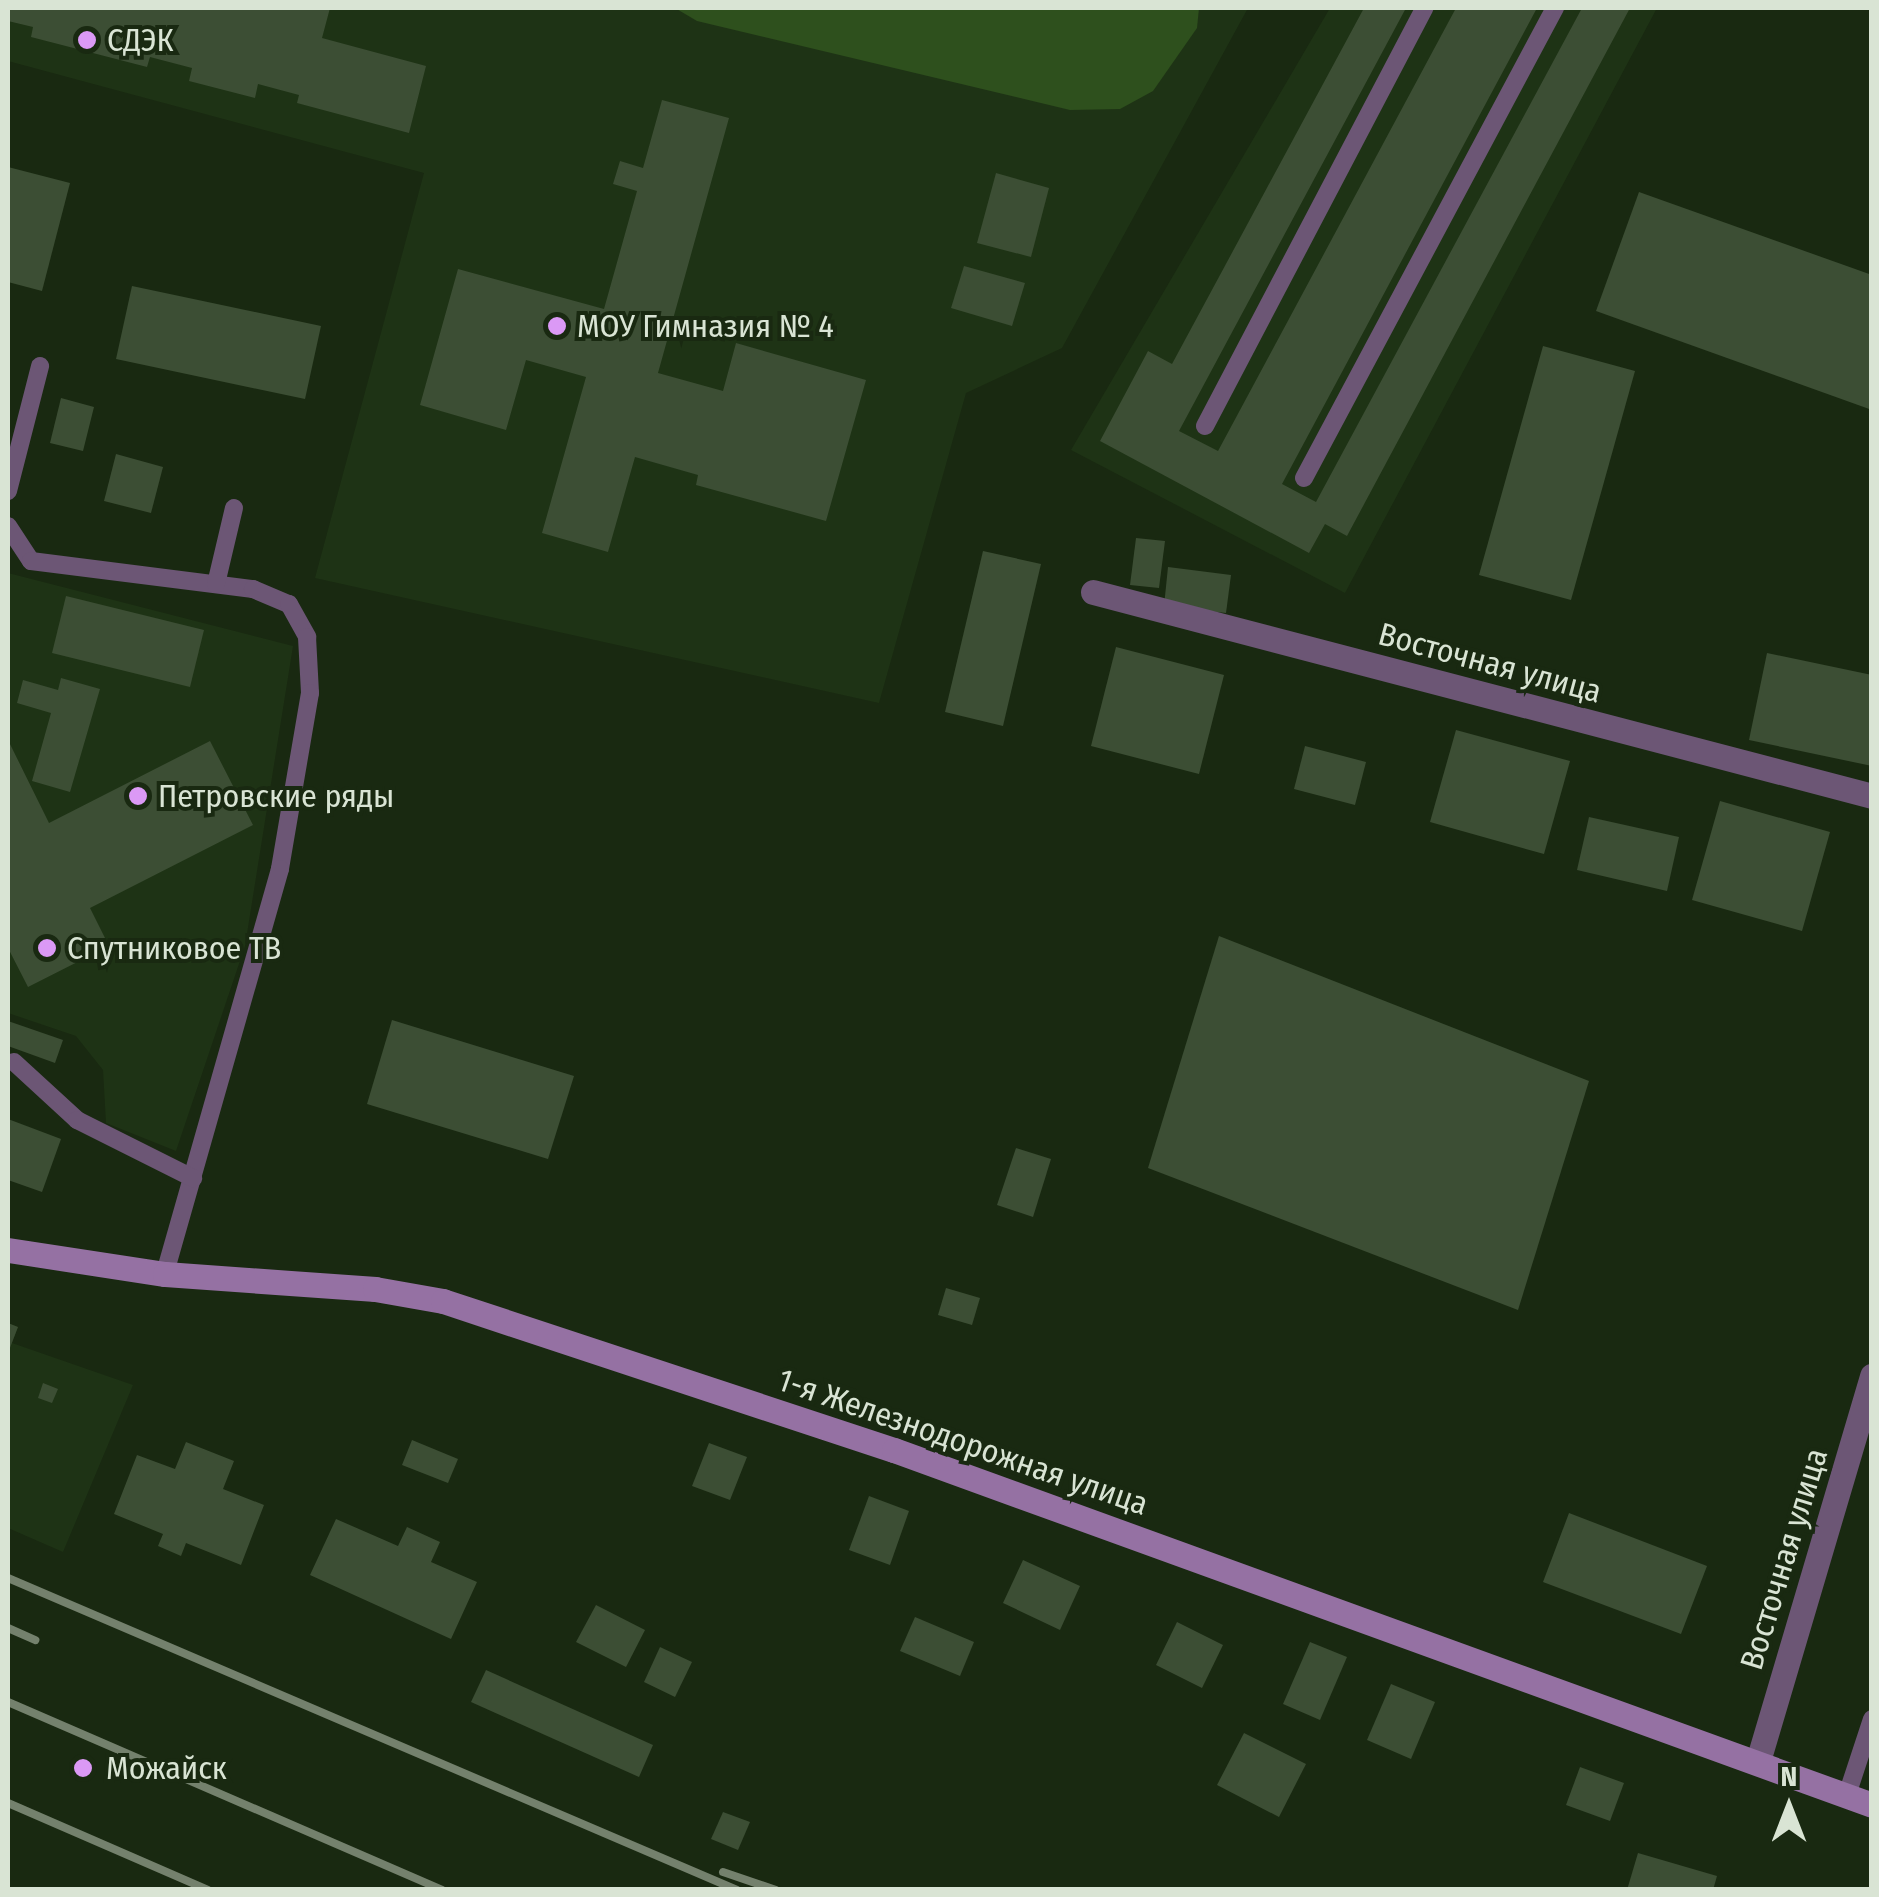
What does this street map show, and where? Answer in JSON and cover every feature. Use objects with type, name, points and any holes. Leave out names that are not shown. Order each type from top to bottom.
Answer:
[{"type":"main road","name":"1-я Железнодорожная улица","points":[[8,1250],[165,1274],[375,1288],[443,1301],[894,1450],[1859,1800]]},
{"type":"street","name":"Восточная улица","points":[[1093,592],[1872,796]]},
{"type":"street","name":"Восточная улица","points":[[1758,1761],[1872,1375]]},
{"type":"lane","points":[[1206,426],[1424,8]]},
{"type":"lane","points":[[1304,478],[1555,8]]},
{"type":"lane","points":[[8,491],[40,366]]},
{"type":"lane","points":[[216,584],[234,508]]},
{"type":"lane","points":[[8,526],[31,561],[252,588],[290,604],[306,637],[310,694],[280,869],[165,1274]]},
{"type":"lane","points":[[14,1062],[76,1120],[192,1178]]},
{"type":"lane","points":[[1859,1800],[1872,1719]]},
{"type":"shaded area","points":[[8,8],[1248,8],[1062,348],[966,393],[879,703],[315,578],[424,173],[8,61]]},
{"type":"shaded area","points":[[675,8],[1199,8],[1197,28],[1153,91],[1120,109],[1070,110],[697,21]]},
{"type":"shaded area","points":[[1330,8],[1657,8],[1345,593],[1071,450]]},
{"type":"shaded area","name":"Петровские ряды","points":[[8,573],[293,646],[245,946],[176,1151],[106,1123],[103,1070],[76,1036],[8,1013]]},
{"type":"shaded area","points":[[8,1323],[18,1327],[12,1343],[133,1385],[63,1552],[8,1528]]},
{"type":"building","points":[[8,8],[330,8],[322,38],[426,66],[409,133],[297,103],[299,95],[258,84],[255,98],[189,81],[192,68],[150,57],[147,67],[31,37],[33,27],[8,21]]},
{"type":"building","points":[[1364,8],[1406,8],[1179,431],[1218,451],[1456,8],[1537,8],[1282,484],[1316,502],[1582,8],[1630,8],[1347,536],[1325,524],[1309,553],[1100,441],[1148,351],[1172,364]]},
{"type":"building","name":"МОУ Гимназия № 4","points":[[662,100],[729,118],[658,373],[723,391],[736,343],[866,380],[826,521],[696,485],[698,475],[635,457],[608,552],[542,533],[586,377],[526,360],[506,430],[420,405],[458,269],[604,309],[637,191],[613,184],[620,161],[643,168]]},
{"type":"building","points":[[8,167],[70,183],[42,291],[8,282]]},
{"type":"building","points":[[996,173],[1049,188],[1031,257],[977,243]]},
{"type":"building","points":[[1639,192],[1872,275],[1872,410],[1596,311]]},
{"type":"building","points":[[964,266],[1025,283],[1012,326],[951,308]]},
{"type":"building","points":[[132,286],[321,326],[305,399],[116,359]]},
{"type":"building","points":[[1543,346],[1635,371],[1571,600],[1479,575]]},
{"type":"building","points":[[61,398],[94,407],[83,451],[50,443]]},
{"type":"building","points":[[116,454],[163,467],[151,513],[104,501]]},
{"type":"building","points":[[1136,538],[1165,541],[1159,588],[1130,585]]},
{"type":"building","points":[[983,551],[1041,564],[1003,726],[945,712]]},
{"type":"building","points":[[1168,567],[1231,575],[1226,613],[1164,606]]},
{"type":"building","points":[[66,596],[204,630],[190,687],[52,653]]},
{"type":"building","points":[[1116,647],[1224,675],[1199,774],[1091,746]]},
{"type":"building","points":[[1767,653],[1872,675],[1872,766],[1749,740]]},
{"type":"building","points":[[61,678],[100,689],[70,792],[32,781],[51,713],[17,703],[23,680],[58,690]]},
{"type":"building","points":[[1456,730],[1570,761],[1544,854],[1430,822]]},
{"type":"building","points":[[8,740],[49,823],[210,741],[253,825],[90,908],[109,946],[28,987],[8,948]]},
{"type":"building","points":[[1305,746],[1366,762],[1355,805],[1294,789]]},
{"type":"building","points":[[1720,801],[1830,832],[1802,931],[1692,900]]},
{"type":"building","points":[[1589,817],[1679,837],[1667,891],[1577,870]]},
{"type":"building","points":[[1219,936],[1589,1081],[1518,1310],[1148,1168]]},
{"type":"building","points":[[392,1020],[574,1076],[548,1159],[367,1104]]},
{"type":"building","points":[[8,1021],[63,1040],[55,1063],[8,1046]]},
{"type":"building","points":[[8,1119],[61,1139],[42,1192],[8,1180]]},
{"type":"building","points":[[1016,1148],[1051,1159],[1033,1217],[997,1205]]},
{"type":"building","points":[[946,1288],[980,1298],[972,1325],[938,1315]]},
{"type":"building","points":[[8,1323],[18,1327],[8,1353]]},
{"type":"building","points":[[43,1383],[58,1389],[52,1403],[38,1398]]},
{"type":"building","points":[[412,1440],[458,1459],[448,1483],[402,1465]]},
{"type":"building","points":[[186,1442],[234,1461],[223,1489],[264,1505],[241,1565],[186,1543],[181,1556],[158,1546],[163,1534],[114,1514],[137,1455],[175,1469]]},
{"type":"building","points":[[709,1443],[747,1457],[730,1500],[692,1486]]},
{"type":"building","points":[[869,1496],[909,1511],[890,1565],[849,1550]]},
{"type":"building","points":[[1569,1513],[1707,1566],[1681,1634],[1543,1582]]},
{"type":"building","points":[[336,1519],[398,1546],[407,1527],[440,1542],[431,1562],[477,1582],[451,1639],[310,1575]]},
{"type":"building","points":[[1023,1560],[1080,1586],[1060,1630],[1003,1603]]},
{"type":"building","points":[[596,1605],[645,1630],[626,1667],[576,1642]]},
{"type":"building","points":[[915,1617],[974,1642],[960,1676],[900,1651]]},
{"type":"building","points":[[1177,1622],[1223,1645],[1202,1688],[1156,1665]]},
{"type":"building","points":[[1310,1642],[1347,1657],[1320,1720],[1283,1704]]},
{"type":"building","points":[[660,1647],[692,1662],[675,1697],[644,1682]]},
{"type":"building","points":[[486,1670],[653,1745],[639,1777],[471,1702]]},
{"type":"building","points":[[1391,1684],[1435,1702],[1411,1759],[1367,1740]]},
{"type":"building","points":[[1244,1733],[1306,1764],[1279,1817],[1217,1785]]},
{"type":"building","points":[[1580,1767],[1624,1783],[1610,1821],[1566,1805]]},
{"type":"building","points":[[723,1812],[750,1822],[738,1850],[711,1839]]},
{"type":"building","points":[[1638,1853],[1717,1876],[1713,1890],[1627,1890]]},
{"type":"railway","points":[[8,1578],[737,1890]]},
{"type":"railway","points":[[8,1628],[35,1640]]},
{"type":"railway","points":[[8,1702],[442,1890]]},
{"type":"railway","points":[[8,1803],[208,1890]]},
{"type":"railway","points":[[723,1872],[776,1890]]},
{"type":"place","name":"СДЭК","points":[[87,40]]},
{"type":"place","name":"МОУ Гимназия № 4","points":[[557,326]]},
{"type":"place","name":"Петровские ряды","points":[[138,796]]},
{"type":"place","name":"Спутниковое ТВ","points":[[47,948]]},
{"type":"place","name":"Можайск","points":[[83,1768]]}]
